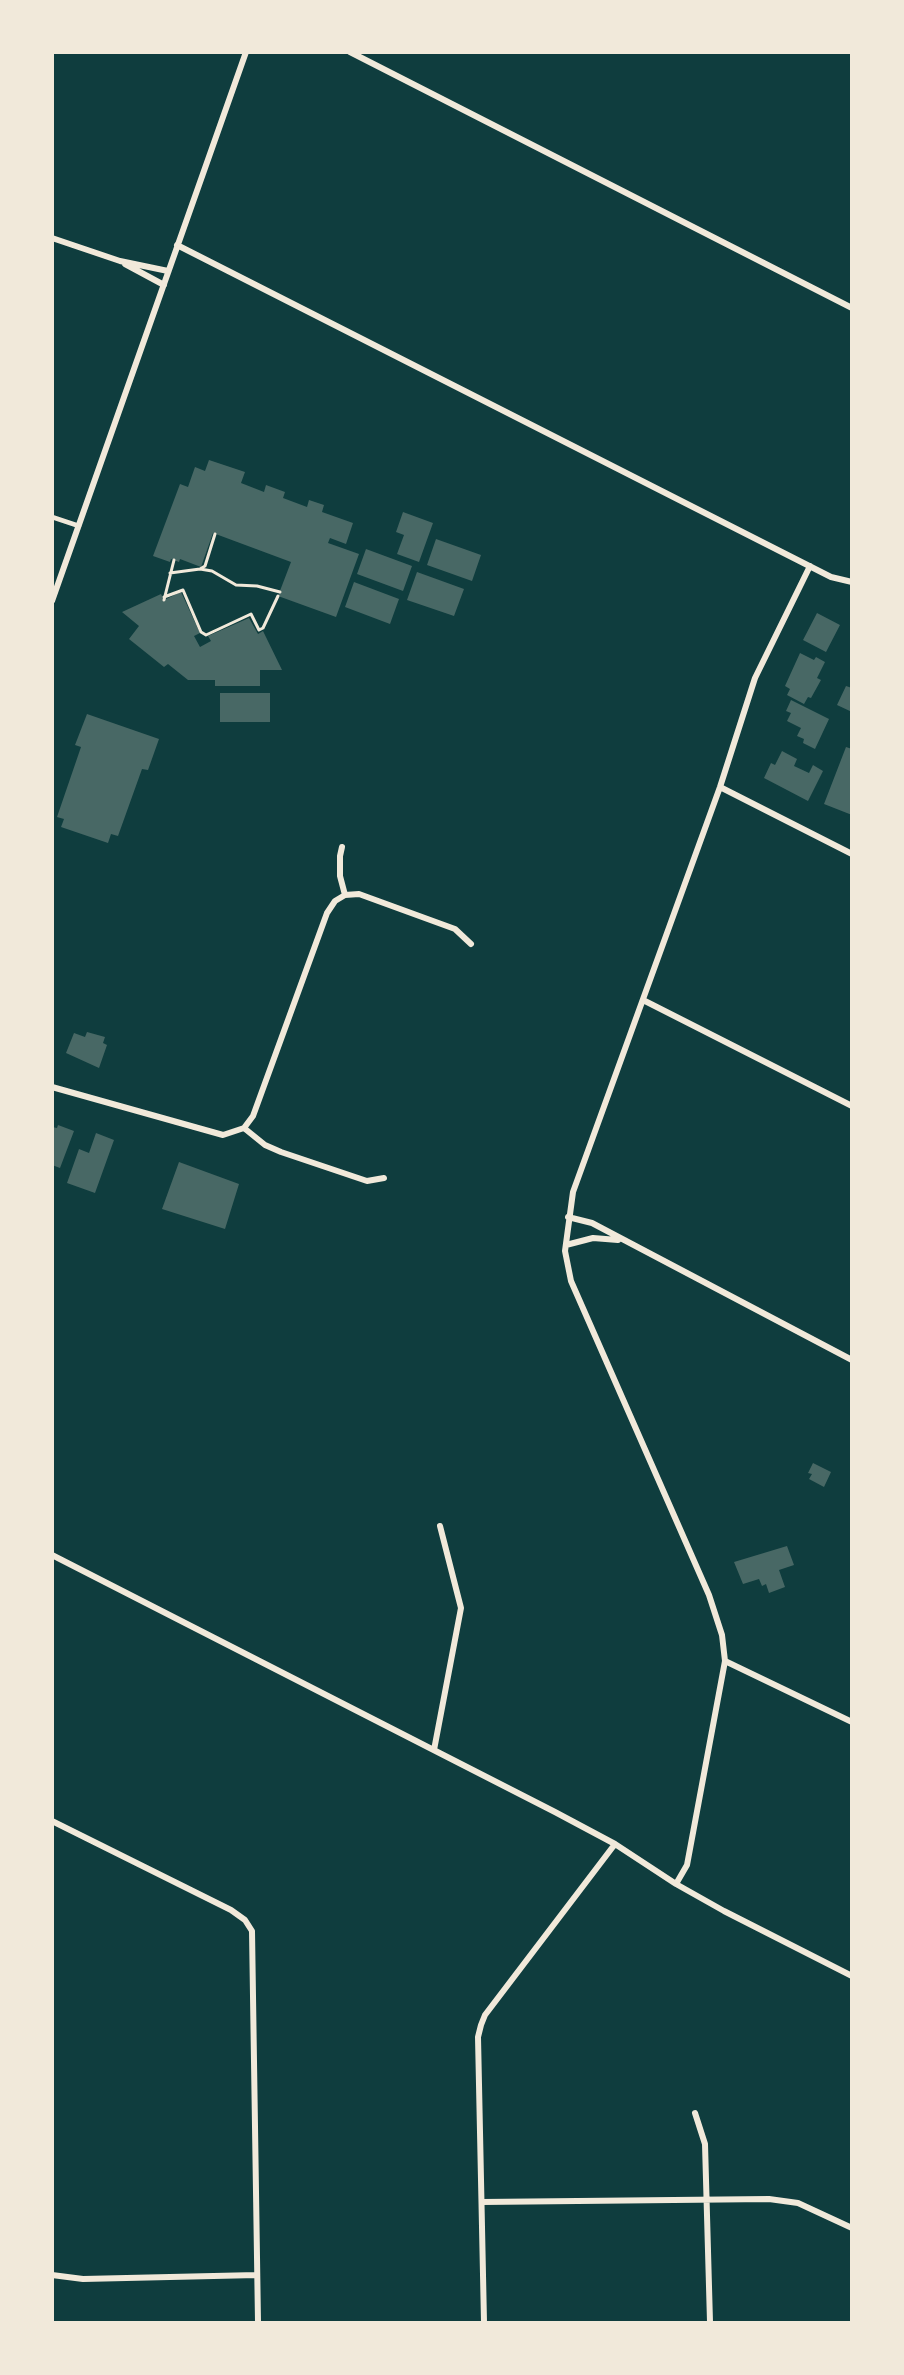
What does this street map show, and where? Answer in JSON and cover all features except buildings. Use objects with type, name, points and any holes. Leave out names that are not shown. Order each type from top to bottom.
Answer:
[{"type":"street","points":[[52,601],[246,52]]},
{"type":"street","points":[[350,52],[852,308]]},
{"type":"street","points":[[52,238],[120,261],[168,271]]},
{"type":"street","points":[[177,245],[831,577],[852,582]]},
{"type":"street","points":[[120,261],[164,285]]},
{"type":"street","points":[[676,1884],[687,1865],[725,1661],[722,1635],[709,1595],[570,1281],[565,1251],[568,1217],[573,1192],[720,787],[755,678],[810,566]]},
{"type":"street","points":[[720,787],[852,854]]},
{"type":"street","points":[[342,847],[340,876],[345,895]]},
{"type":"street","points":[[52,1087],[223,1135],[244,1128],[253,1116],[327,913],[334,901],[345,895],[359,894],[455,929],[471,944]]},
{"type":"street","points":[[643,1000],[852,1106]]},
{"type":"street","points":[[244,1128],[265,1145],[281,1152],[367,1181],[384,1178]]},
{"type":"street","points":[[568,1217],[592,1223],[852,1360]]},
{"type":"street","points":[[566,1245],[593,1238],[622,1240]]},
{"type":"street","points":[[434,1750],[461,1608],[441,1526]]},
{"type":"street","points":[[52,1555],[615,1844],[676,1884],[852,1976]]},
{"type":"street","points":[[725,1661],[852,1722]]},
{"type":"street","points":[[52,1821],[231,1910],[245,1920],[252,1930],[258,2322]]},
{"type":"street","points":[[484,2322],[478,2037],[481,2025],[485,2015],[615,1844]]},
{"type":"street","points":[[695,2113],[705,2144],[710,2322]]},
{"type":"street","points":[[482,2202],[769,2199],[798,2203],[852,2228]]},
{"type":"street","points":[[52,2275],[83,2278],[257,2275]]},
{"type":"lane","points":[[52,517],[79,526]]},
{"type":"path","points":[[201,569],[207,563],[208,550],[215,534]]},
{"type":"path","points":[[170,573],[201,569],[212,571],[236,585],[257,586],[279,594],[263,628],[259,630],[251,615],[206,635],[201,632],[183,590],[164,599],[170,573],[174,560]]}]
